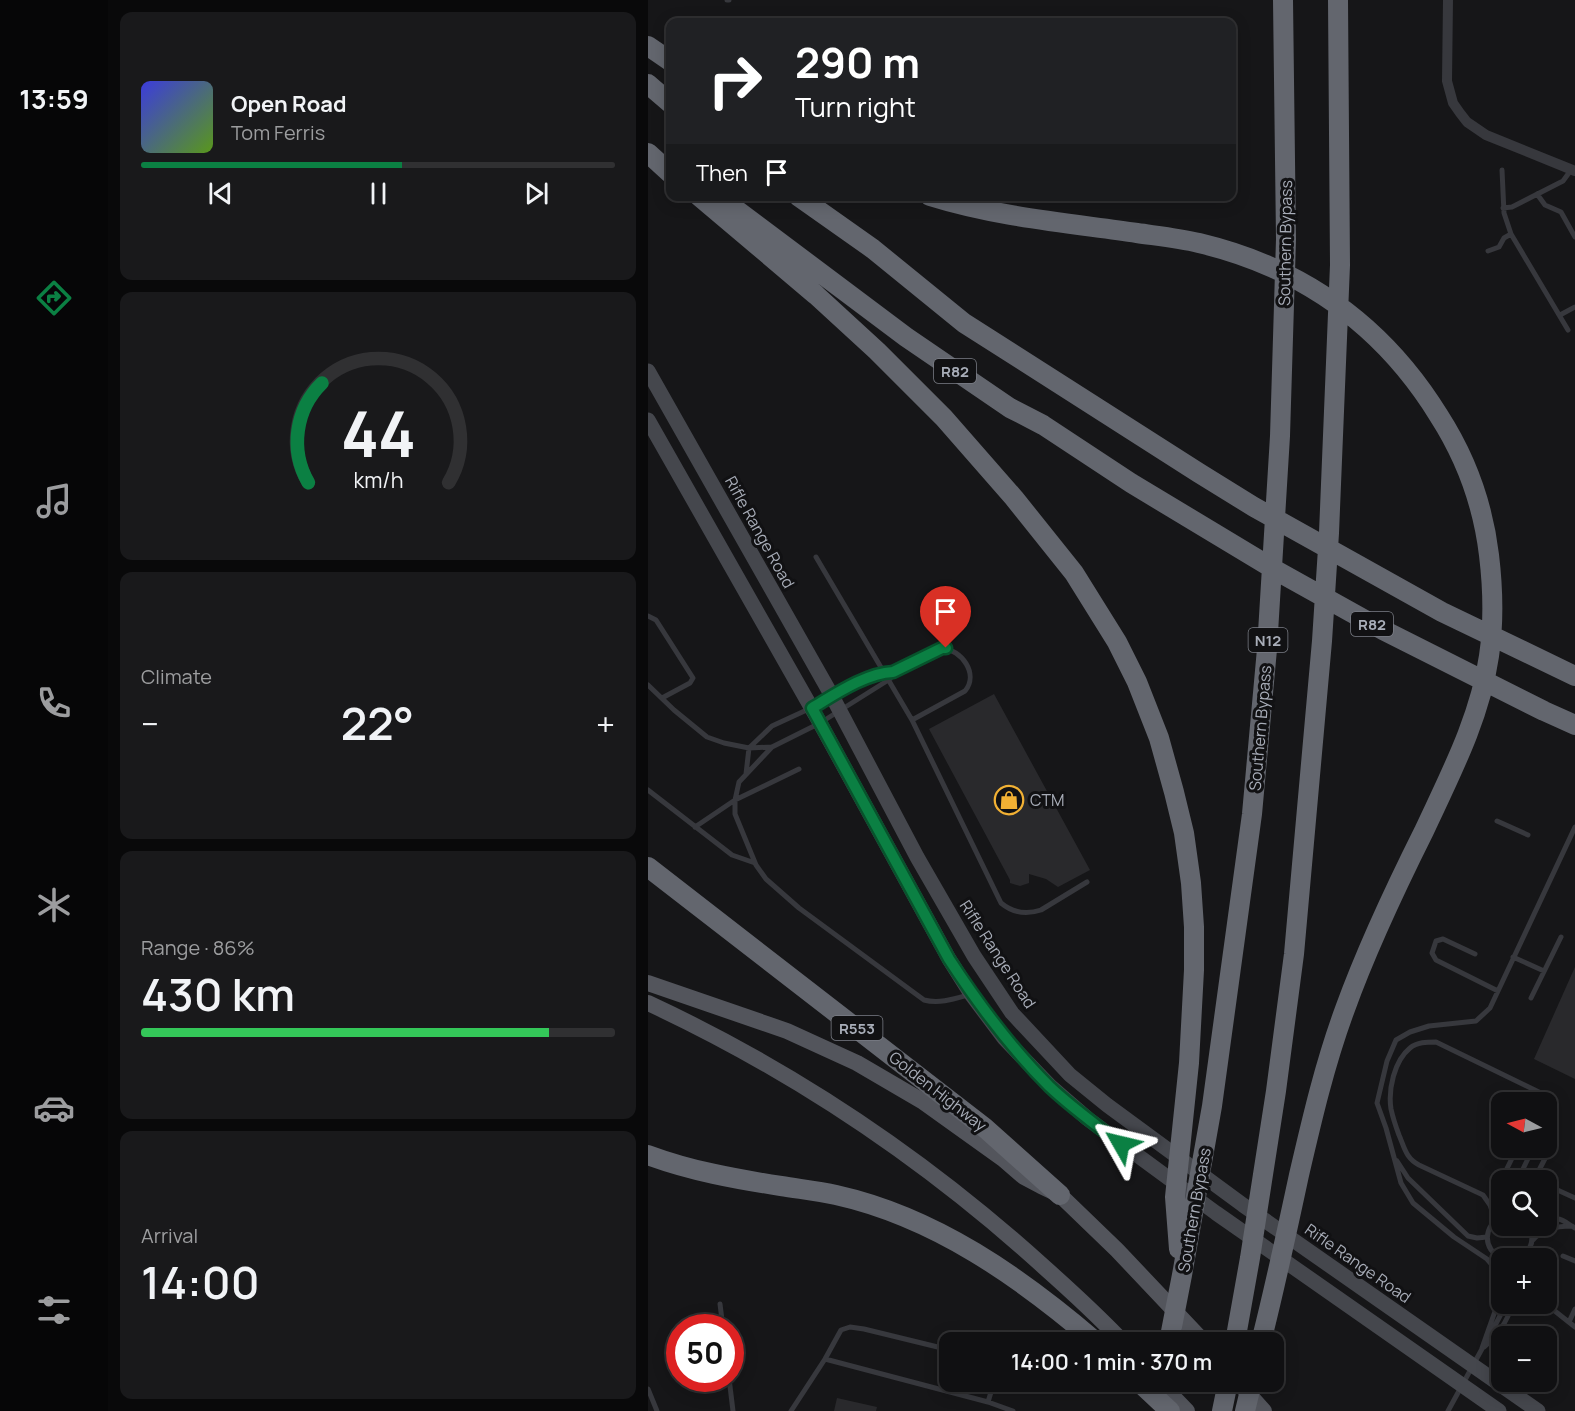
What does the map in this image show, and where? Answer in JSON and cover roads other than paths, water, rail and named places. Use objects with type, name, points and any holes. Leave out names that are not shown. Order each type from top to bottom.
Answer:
[{"type":"highway","name":"Southern Bypass","points":[[1171,1332],[1212,1106],[1248,845],[1267,649],[1280,436],[1286,239],[1283,0]]},
{"type":"highway","points":[[1237,1332],[1276,1091],[1294,954],[1322,641],[1329,533],[1340,265],[1338,0]]},
{"type":"highway","points":[[648,46],[666,58]]},
{"type":"highway","points":[[648,84],[666,100]]},
{"type":"highway","points":[[648,144],[666,158]]},
{"type":"highway","points":[[648,153],[666,169]]},
{"type":"highway","points":[[705,201],[816,295],[877,351],[944,418],[1014,498],[1074,573],[1117,642],[1137,682],[1159,738],[1174,792],[1184,833],[1191,883],[1194,927],[1193,1005],[1175,1197],[1182,1275]]},
{"type":"highway","name":"R82","points":[[725,201],[906,337],[1010,408],[1043,425],[1204,528],[1383,630],[1575,725]]},
{"type":"highway","name":"R82","points":[[805,201],[873,249],[964,322],[1199,473],[1254,507],[1432,606],[1570,674]]},
{"type":"highway","points":[[950,201],[1003,214],[1197,242],[1237,254],[1297,279],[1357,320],[1394,354],[1421,387],[1451,435],[1470,475],[1478,503],[1488,544],[1492,578],[1492,618],[1489,654],[1476,710],[1461,750],[1378,925],[1333,1042],[1308,1137],[1263,1332]]},
{"type":"highway","name":"Golden Highway","points":[[648,867],[985,1128],[1060,1195]]},
{"type":"highway","points":[[648,1155],[709,1173],[836,1195],[878,1207],[921,1224],[989,1261],[1048,1303],[1083,1332]]},
{"type":"highway","points":[[1150,1392],[1170,1411]]},
{"type":"highway","points":[[1155,1411],[1158,1392]]},
{"type":"highway","points":[[1222,1411],[1226,1392]]},
{"type":"highway","points":[[1245,1411],[1250,1392]]},
{"type":"main road","name":"Rifle Range Road","points":[[648,371],[832,696],[923,867],[974,956],[1012,1013],[1070,1075],[1107,1106],[1538,1411]]},
{"type":"main road","points":[[648,420],[812,708],[949,959],[971,994],[1004,1038],[1050,1086],[1088,1119],[1216,1213],[1498,1410]]},
{"type":"main road","points":[[648,983],[787,1031],[857,1063],[922,1101],[994,1152],[1024,1177],[1060,1195]]},
{"type":"main road","points":[[648,1004],[699,1027],[766,1063],[869,1127],[962,1196],[1009,1235],[1113,1332]]},
{"type":"main road","name":"Golden Highway","points":[[1060,1195],[1117,1250],[1195,1332]]},
{"type":"main road","points":[[1169,1392],[1187,1411]]},
{"type":"main road","points":[[1247,1392],[1264,1411]]},
{"type":"street","points":[[1448,0],[1447,81],[1453,102],[1460,113],[1467,122],[1486,135],[1573,170]]},
{"type":"lane","points":[[1502,170],[1503,208],[1511,234],[1568,330]]},
{"type":"lane","points":[[1503,208],[1512,207],[1563,181],[1573,170]]},
{"type":"lane","points":[[1537,194],[1545,205],[1561,212],[1575,237]]},
{"type":"lane","points":[[1488,251],[1499,247],[1504,238],[1511,234]]},
{"type":"lane","points":[[1560,315],[1575,307]]},
{"type":"lane","points":[[816,557],[912,720],[1001,903],[1015,912],[1034,912],[1086,882]]},
{"type":"lane","points":[[648,616],[656,620],[693,678],[690,683],[662,698]]},
{"type":"lane","points":[[746,774],[749,748],[772,726],[812,708],[855,684],[885,672],[893,672],[942,648],[959,655],[966,663],[970,673],[970,683],[965,692],[912,720]]},
{"type":"lane","points":[[893,672],[889,680],[820,723],[772,747],[739,782],[735,814],[755,863],[766,879],[799,908],[924,1000],[941,1001],[971,994]]},
{"type":"lane","points":[[648,685],[707,737],[749,748],[772,747]]},
{"type":"lane","points":[[695,827],[735,800],[799,769]]},
{"type":"lane","points":[[648,790],[732,855],[755,863]]},
{"type":"lane","points":[[1497,820],[1528,835]]},
{"type":"lane","points":[[1482,1348],[1499,1300],[1500,1282],[1487,1259],[1454,1237],[1413,1203],[1401,1183],[1377,1103],[1387,1061],[1396,1040],[1410,1032],[1429,1026],[1476,1021],[1490,1008],[1575,827]]},
{"type":"lane","points":[[1531,998],[1561,937]]},
{"type":"lane","points":[[1475,954],[1443,939],[1436,941],[1432,952],[1436,960],[1498,991]]},
{"type":"lane","points":[[1513,957],[1544,971]]},
{"type":"lane","points":[[1491,1208],[1483,1195],[1411,1161],[1391,1108],[1391,1089],[1401,1058],[1410,1047],[1424,1042],[1436,1042],[1539,1092]]},
{"type":"lane","points":[[1394,1157],[1408,1178],[1468,1236],[1487,1237]]},
{"type":"lane","points":[[1557,1190],[1575,1198]]},
{"type":"lane","points":[[1557,1219],[1568,1222],[1573,1227]]},
{"type":"lane","points":[[1487,1259],[1489,1248],[1487,1237],[1491,1225]]},
{"type":"lane","points":[[1533,1240],[1539,1233],[1545,1231],[1562,1226],[1573,1227]]},
{"type":"lane","points":[[1530,1248],[1532,1236]]},
{"type":"lane","points":[[1563,1256],[1575,1261]]},
{"type":"lane","points":[[720,1304],[721,1314]]},
{"type":"lane","points":[[1569,1322],[1575,1309]]},
{"type":"lane","points":[[1557,1313],[1575,1327]]},
{"type":"lane","points":[[1448,1411],[1493,1332],[1501,1314]]},
{"type":"lane","points":[[1482,1348],[1498,1335],[1509,1314]]},
{"type":"lane","points":[[791,1411],[841,1330],[850,1327],[864,1329],[939,1347]]},
{"type":"lane","points":[[825,1359],[988,1402],[1013,1411]]},
{"type":"lane","points":[[648,1389],[657,1411]]},
{"type":"lane","points":[[731,1392],[734,1411]]},
{"type":"lane","points":[[988,1402],[991,1392]]},
{"type":"place","name":"CTM","points":[[1009,800]]}]
